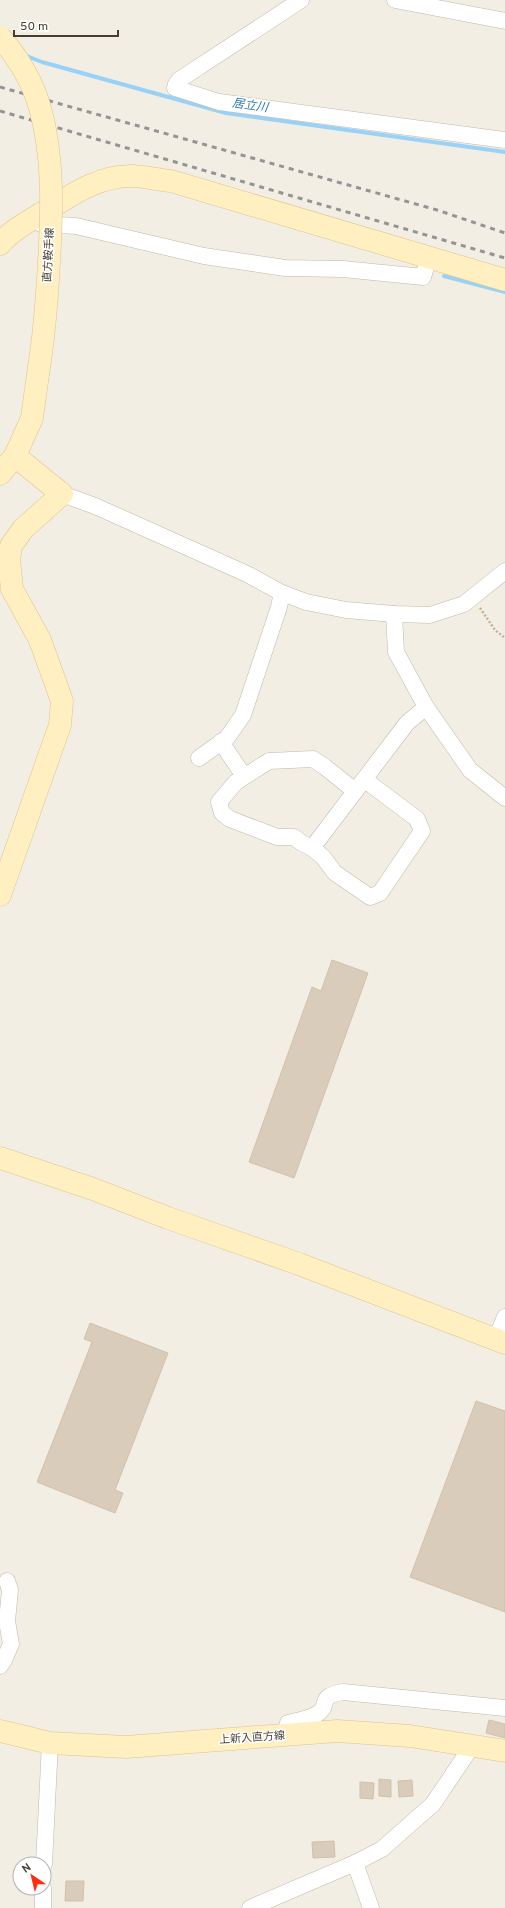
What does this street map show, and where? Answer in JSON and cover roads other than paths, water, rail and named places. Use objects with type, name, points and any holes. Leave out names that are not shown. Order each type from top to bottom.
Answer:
[{"type":"street","points":[[301,0],[179,80],[175,88],[219,102],[505,140]]},
{"type":"street","points":[[395,0],[497,20],[505,26]]},
{"type":"street","name":"直方鞍手線","points":[[0,37],[22,66],[40,107],[47,145],[52,210],[46,303],[32,418],[15,456],[0,474]]},
{"type":"street","points":[[1,240],[81,189],[102,181],[132,176],[171,182],[505,280]]},
{"type":"street","points":[[26,223],[76,226],[204,256],[285,268],[343,269],[423,277],[429,257]]},
{"type":"street","points":[[15,456],[62,494],[132,522],[247,574],[282,592],[312,603],[346,610],[430,615],[464,604],[505,571]]},
{"type":"street","points":[[0,895],[60,725],[62,701],[40,640],[12,589],[9,560],[6,548],[23,529],[62,494]]},
{"type":"street","points":[[199,758],[227,738],[243,715],[279,607],[282,592]]},
{"type":"street","points":[[394,614],[396,652],[426,707],[470,770],[505,798]]},
{"type":"street","points":[[312,848],[408,723],[426,707]]},
{"type":"street","points":[[221,742],[244,776]]},
{"type":"street","points":[[314,760],[417,819],[422,831],[380,893],[370,896],[335,873],[323,857],[312,848],[302,844],[294,837],[277,837],[230,819],[222,813],[219,802],[236,782],[244,776],[269,761],[314,760]]},
{"type":"street","points":[[0,1158],[93,1189],[168,1218],[299,1264],[500,1341],[505,1317]]},
{"type":"street","points":[[0,1666],[11,1644],[7,1621],[10,1590],[7,1581]]},
{"type":"street","points":[[284,1736],[288,1723],[317,1714],[322,1710],[325,1699],[329,1694],[343,1692],[505,1708]]},
{"type":"street","name":"上新入直方線","points":[[0,1731],[50,1743],[126,1747],[337,1731],[410,1736],[505,1751]]},
{"type":"street","points":[[44,1856],[50,1743]]},
{"type":"street","points":[[250,1908],[382,1849],[433,1804],[472,1746]]},
{"type":"street","points":[[355,1862],[371,1908]]},
{"type":"street","points":[[43,1896],[43,1908]]},
{"type":"waterway","name":"居立川","points":[[24,55],[42,62],[226,113],[505,152]]},
{"type":"waterway","points":[[444,276],[505,292]]},
{"type":"railway","points":[[0,87],[437,210],[505,233]]},
{"type":"railway","points":[[0,111],[505,258]]}]
